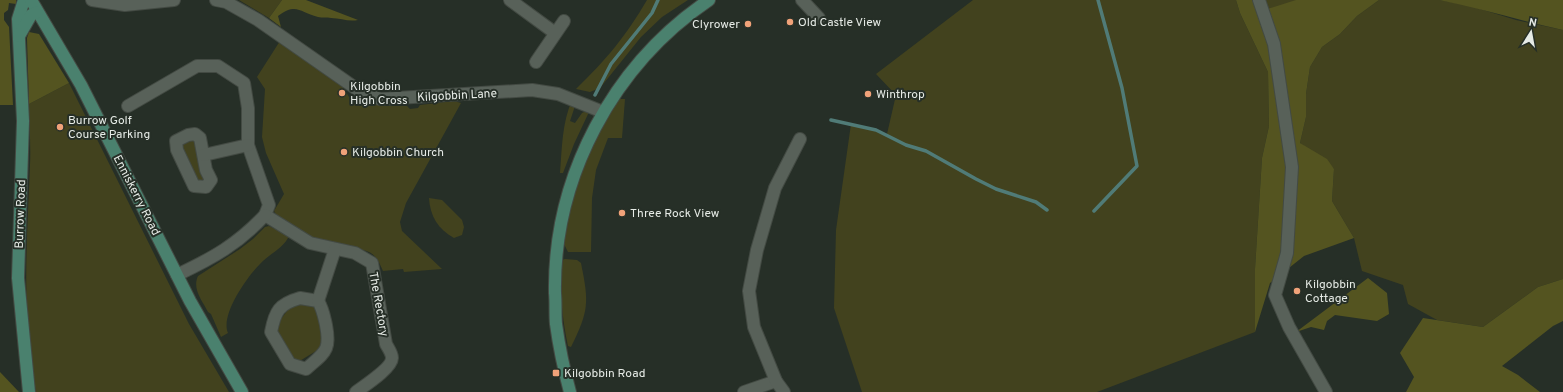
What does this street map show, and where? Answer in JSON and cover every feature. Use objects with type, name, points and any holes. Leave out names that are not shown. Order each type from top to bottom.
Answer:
[{"type":"street","name":"Burrow Road","points":[[24,0],[18,20],[23,121],[18,278],[29,392]]},
{"type":"street","name":"Enniskerry Road","points":[[31,0],[84,92],[210,338],[242,392]]},
{"type":"street","points":[[92,0],[125,5],[174,0]]},
{"type":"street","name":"Kilgobbin Lane","points":[[216,0],[226,2],[258,20],[361,92],[380,99],[532,90],[558,94],[603,112]]},
{"type":"street","points":[[510,0],[555,33]]},
{"type":"street","points":[[570,392],[556,323],[556,256],[560,228],[569,191],[583,151],[603,112],[615,93],[650,50],[709,0]]},
{"type":"street","points":[[802,0],[819,18]]},
{"type":"street","points":[[1259,0],[1274,44],[1292,167],[1286,253],[1275,296],[1290,327],[1326,392]]},
{"type":"street","points":[[19,36],[31,15],[37,12]]},
{"type":"street","points":[[536,62],[564,21]]},
{"type":"street","points":[[128,106],[197,66],[218,66],[244,83],[248,108],[248,146],[269,205],[265,215],[251,231],[234,244],[177,275]]},
{"type":"street","points":[[784,392],[776,381],[754,327],[749,291],[757,250],[775,188],[800,139]]},
{"type":"street","points":[[204,155],[248,146]]},
{"type":"street","name":"The Rectory","points":[[265,215],[310,243],[355,253],[372,263],[386,344],[392,358],[388,367],[356,392]]},
{"type":"street","points":[[318,301],[300,298],[285,302],[274,316],[271,332],[290,364],[306,368],[323,353],[329,341],[323,310],[318,301],[335,249]]},
{"type":"street","points":[[744,392],[776,381]]},
{"type":"shaded area","points":[[0,0],[16,0],[16,4],[9,3],[8,10],[4,13],[4,20],[9,27],[13,105],[0,105]]},
{"type":"shaded area","points":[[239,0],[282,0],[269,18]]},
{"type":"shaded area","points":[[282,0],[306,0],[358,20],[351,21],[320,17],[294,9],[284,12],[278,16],[281,27],[269,18]]},
{"type":"shaded area","points":[[647,0],[688,0],[662,17],[641,37],[600,88],[590,92],[576,89],[615,47]]},
{"type":"shaded area","points":[[973,0],[1236,0],[1240,13],[1268,72],[1269,126],[1262,158],[1255,269],[1255,332],[1097,392],[862,392],[834,308],[836,230],[851,124],[887,134],[896,95],[876,74]]},
{"type":"shaded area","points":[[1236,0],[1255,0],[1258,12],[1296,0],[1379,0],[1357,16],[1340,34],[1322,47],[1310,67],[1306,94],[1306,117],[1300,143],[1327,159],[1334,169],[1332,201],[1354,238],[1304,256],[1270,283],[1255,332],[1255,269],[1262,158],[1269,126],[1268,72],[1240,13]]},
{"type":"shaded area","points":[[1264,0],[1319,0],[1271,24]]},
{"type":"shaded area","points":[[1379,0],[1439,0],[1467,5],[1516,20],[1563,30],[1563,279],[1538,287],[1483,327],[1437,320],[1408,304],[1403,285],[1362,271],[1354,238],[1332,201],[1334,169],[1300,143],[1306,117],[1306,94],[1310,67],[1322,47],[1340,34],[1357,16]]},
{"type":"shaded area","points":[[1439,0],[1563,0],[1563,30],[1470,7]]},
{"type":"shaded area","points":[[29,32],[39,34],[69,83],[29,104],[27,38]]},
{"type":"shaded area","points":[[280,41],[340,82],[349,97],[358,97],[379,103],[380,106],[407,106],[410,109],[418,108],[420,105],[454,101],[461,103],[406,203],[400,222],[402,231],[442,269],[404,272],[403,269],[383,271],[376,257],[371,253],[360,249],[335,245],[305,235],[287,225],[274,211],[284,194],[266,153],[262,137],[265,89],[257,77]]},
{"type":"shaded area","points":[[69,83],[189,324],[229,392],[36,392],[28,336],[26,279],[30,157],[29,104]]},
{"type":"shaded area","points":[[619,99],[625,99],[622,138],[608,138],[596,170],[592,198],[591,252],[568,252],[563,242],[571,203],[577,185],[599,133]]},
{"type":"shaded area","points":[[572,100],[576,103],[570,121],[575,123],[582,113],[586,111],[589,112],[574,144],[563,173],[560,173],[564,127]]},
{"type":"shaded area","points":[[193,139],[205,180],[199,184],[181,145]]},
{"type":"shaded area","points":[[429,198],[442,200],[462,220],[464,227],[462,235],[454,238],[439,226],[431,211]]},
{"type":"shaded area","points":[[269,226],[289,236],[280,248],[264,260],[248,278],[231,307],[228,316],[228,333],[221,337],[211,314],[208,312],[198,294],[196,281],[198,276],[240,249],[265,227]]},
{"type":"shaded area","points":[[562,260],[577,260],[581,263],[586,297],[584,315],[571,347],[568,346],[562,303],[561,271]]},
{"type":"shaded area","points":[[1368,278],[1387,293],[1389,314],[1377,321],[1335,315],[1327,321],[1324,330],[1311,327],[1296,332]]},
{"type":"shaded area","points":[[1563,279],[1563,321],[1553,326],[1502,366],[1518,375],[1540,392],[1406,392],[1414,377],[1400,353],[1423,318],[1483,327],[1538,287]]},
{"type":"shaded area","points":[[293,303],[315,306],[320,318],[321,348],[298,362],[293,359],[275,327]]},
{"type":"shaded area","points":[[0,372],[19,392],[0,392]]},
{"type":"waterway","points":[[595,95],[611,64],[652,13],[658,0]]},
{"type":"waterway","points":[[1094,211],[1137,166],[1122,88],[1098,0]]},
{"type":"waterway","points":[[831,120],[876,130],[906,145],[926,151],[996,189],[1036,202],[1047,210]]},
{"type":"place","name":"Old Castle View","points":[[790,22]]},
{"type":"place","name":"Clyrower","points":[[748,24]]},
{"type":"place","name":"Kilgobbin High Cross","points":[[342,93]]},
{"type":"place","name":"Winthrop","points":[[868,94]]},
{"type":"place","name":"Burrow Golf Course Parking","points":[[60,127]]},
{"type":"place","name":"Kilgobbin Church","points":[[344,152]]},
{"type":"place","name":"Three Rock View","points":[[622,213]]},
{"type":"place","name":"Kilgobbin Cottage","points":[[1297,291]]},
{"type":"place","name":"Kilgobbin Road","points":[[556,373]]}]
